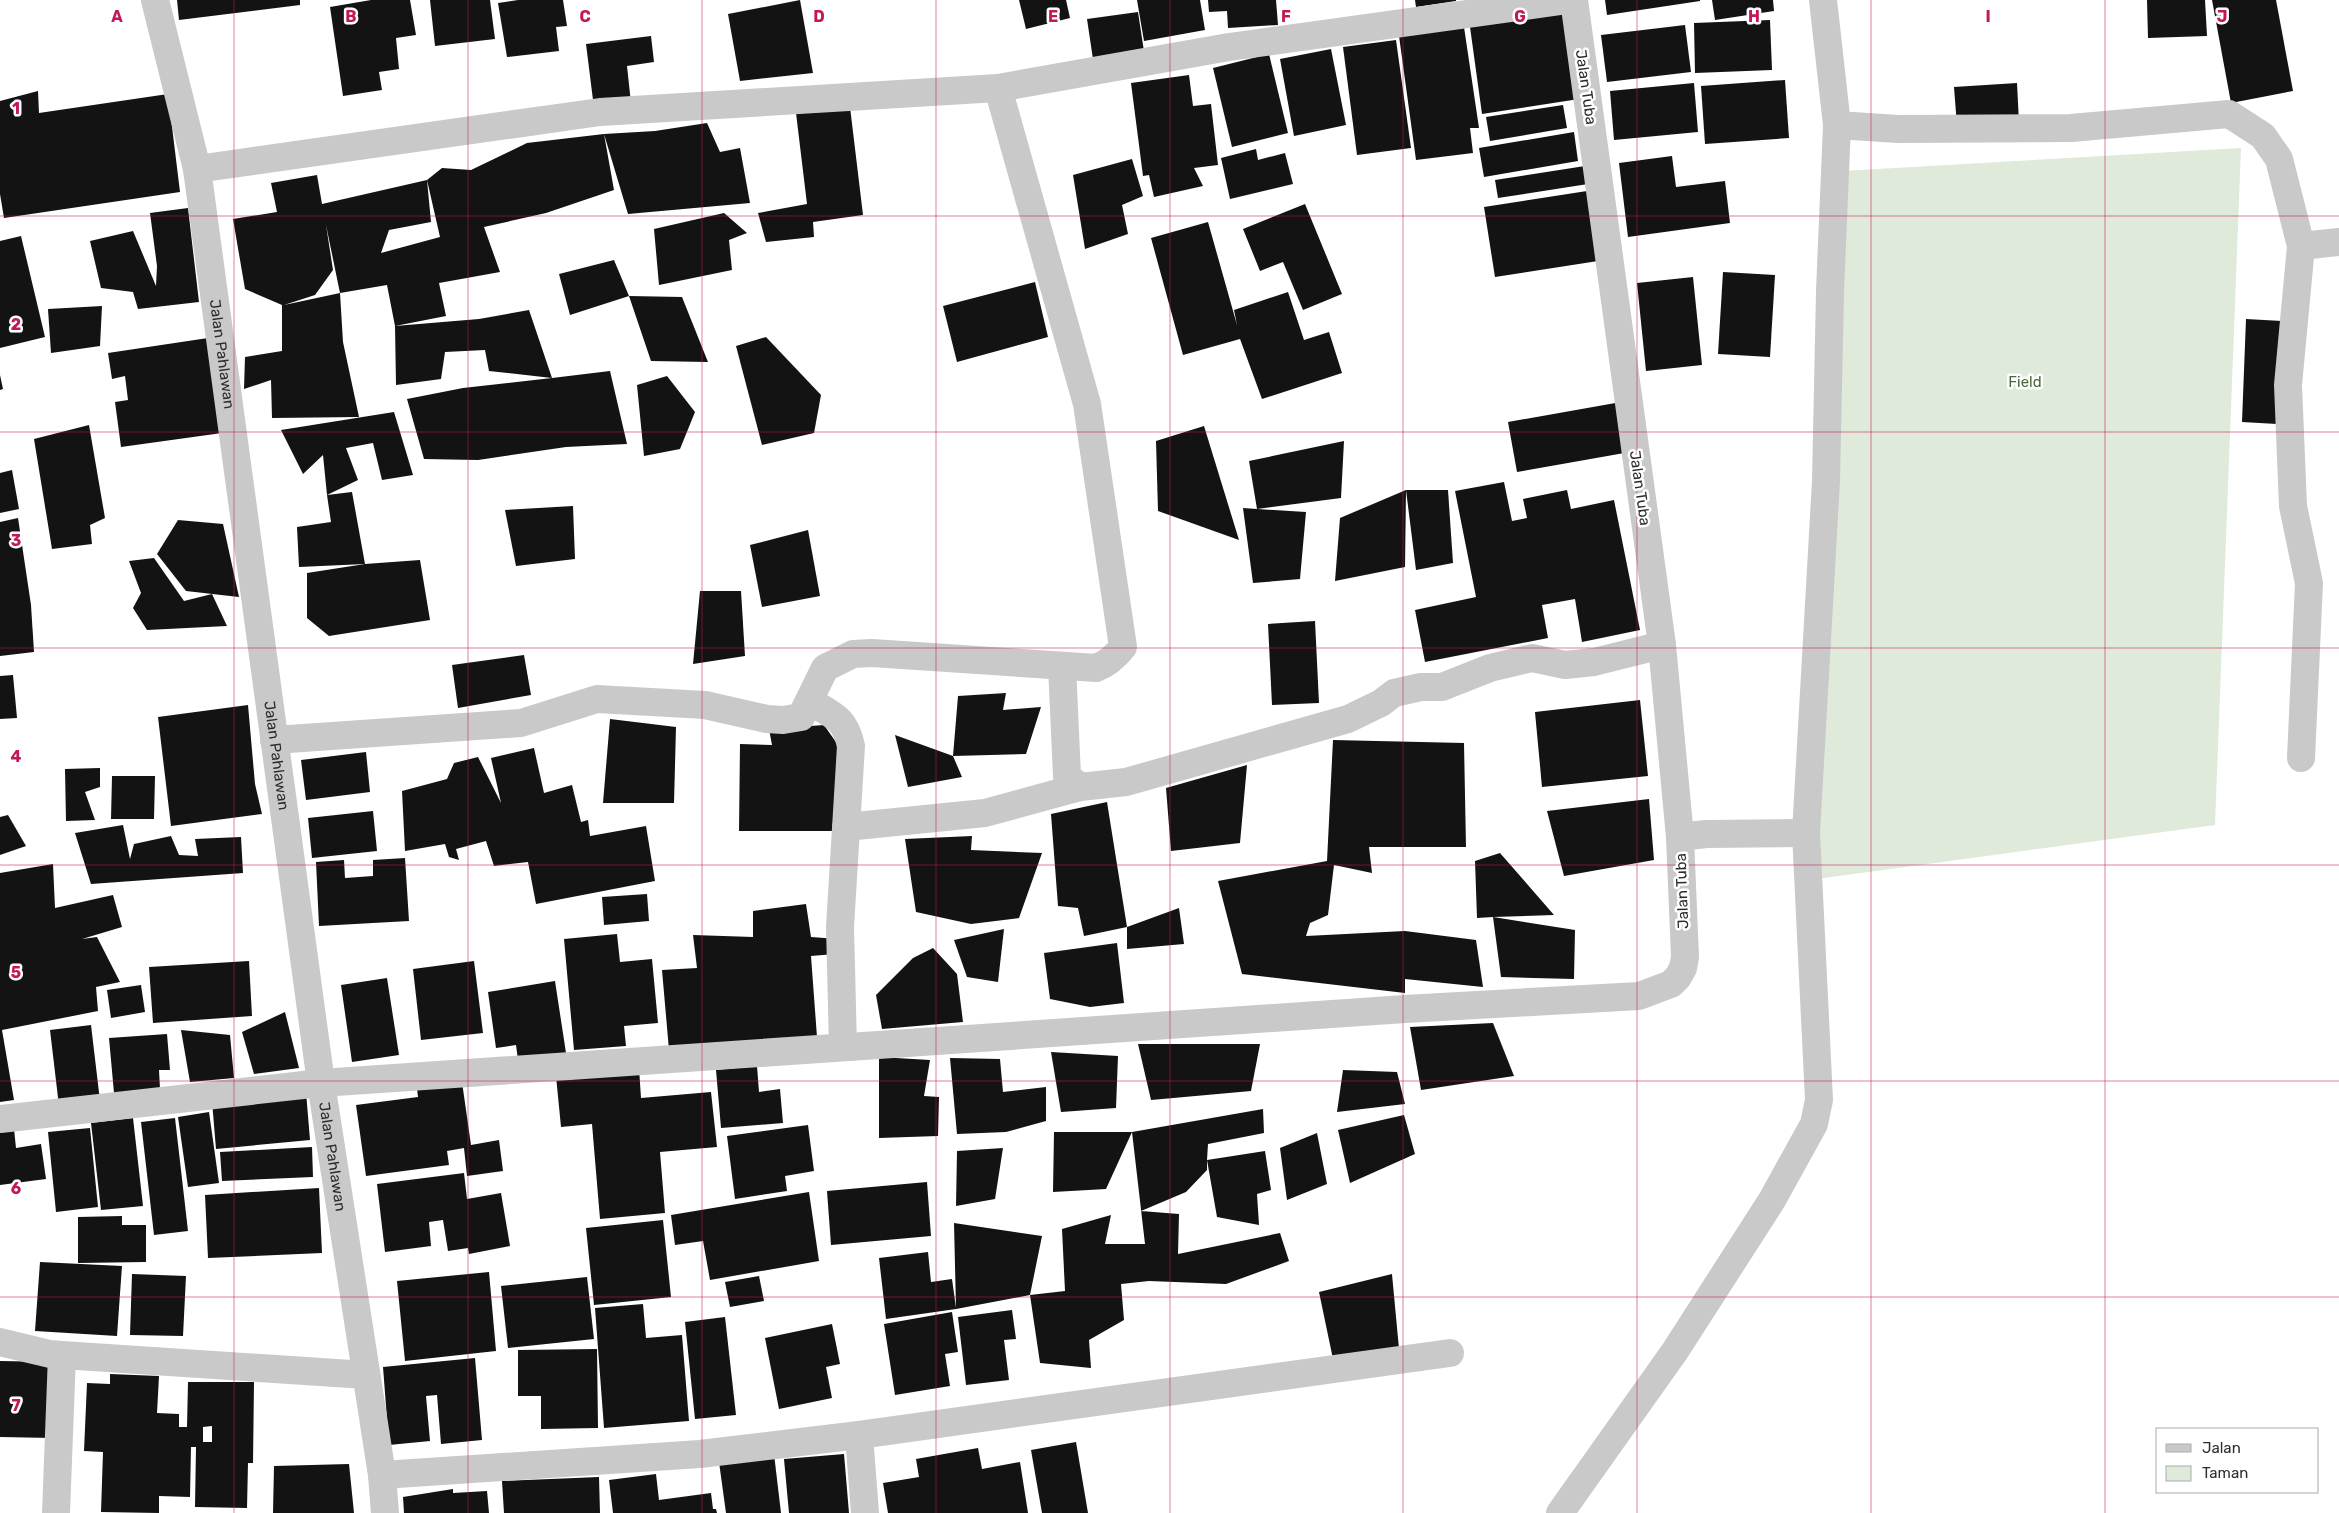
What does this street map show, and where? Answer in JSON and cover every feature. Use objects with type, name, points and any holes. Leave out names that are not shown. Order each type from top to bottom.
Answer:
[{"type":"street","name":"Jalan Pahlawan","points":[[155,0],[197,169],[321,1083],[382,1475],[385,1513]]},
{"type":"street","points":[[197,169],[600,112],[998,88],[1229,47],[1568,0]]},
{"type":"street","name":"Jalan Tuba","points":[[843,1047],[1568,998],[1639,996],[1666,987],[1678,977],[1685,957],[1693,836],[1662,645],[1574,0]]},
{"type":"street","points":[[1560,1513],[1675,1351],[1772,1200],[1814,1124],[1819,1100],[1800,833],[1826,481],[1830,291],[1837,125],[1824,0]]},
{"type":"street","points":[[274,740],[521,723],[597,699],[705,705],[766,720],[783,720],[801,717],[825,668],[853,654],[872,653],[1096,668],[1103,666],[1123,647],[1087,404],[998,88]]},
{"type":"street","points":[[1837,125],[1898,129],[2071,128],[2228,114],[2263,136],[2279,158],[2301,246],[2288,385],[2293,506],[2310,583],[2301,758]]},
{"type":"street","points":[[2301,246],[2339,242]]},
{"type":"street","points":[[846,827],[985,813],[1080,786],[1126,782],[1348,719],[1381,702],[1394,692],[1442,687],[1490,668],[1532,658],[1565,665],[1594,662],[1662,645]]},
{"type":"street","points":[[1062,666],[1067,776],[1080,786]]},
{"type":"street","points":[[0,1119],[321,1083],[843,1047],[840,927],[851,746],[848,731],[839,719],[810,701]]},
{"type":"street","points":[[1693,836],[1800,833]]},
{"type":"street","points":[[0,1342],[50,1354],[366,1375]]},
{"type":"street","points":[[382,1475],[700,1454],[859,1435],[1450,1353]]},
{"type":"street","points":[[56,1513],[62,1355]]},
{"type":"street","points":[[859,1435],[865,1513]]},
{"type":"green space","name":"Field","points":[[2241,148],[2215,825],[1802,881],[1825,172]]},
{"type":"building","points":[[177,0],[300,0],[300,5],[179,20]]},
{"type":"building","points":[[371,0],[410,0],[416,35],[396,38],[399,69],[379,72],[382,90],[343,96],[330,7]]},
{"type":"building","points":[[430,0],[490,0],[495,39],[435,46]]},
{"type":"building","points":[[518,0],[563,0],[567,26],[556,27],[559,51],[507,57],[498,3]]},
{"type":"building","points":[[800,0],[813,73],[740,81],[728,14]]},
{"type":"building","points":[[1019,0],[1066,0],[1070,18],[1026,29]]},
{"type":"building","points":[[1137,0],[1200,0],[1205,30],[1144,41]]},
{"type":"building","points":[[1208,0],[1276,0],[1278,25],[1228,28],[1227,11],[1209,12]]},
{"type":"building","points":[[1415,0],[1456,0],[1456,1],[1416,7]]},
{"type":"building","points":[[1605,0],[1700,0],[1700,1],[1607,15]]},
{"type":"building","points":[[1712,0],[1773,0],[1774,11],[1715,20]]},
{"type":"building","points":[[2147,0],[2205,0],[2207,36],[2148,38]]},
{"type":"building","points":[[2212,0],[2276,0],[2293,91],[2231,103]]},
{"type":"building","points":[[1138,12],[1145,58],[1094,66],[1087,19]]},
{"type":"building","points":[[1566,13],[1579,99],[1482,114],[1470,27]]},
{"type":"building","points":[[1770,20],[1772,70],[1695,73],[1694,23]]},
{"type":"building","points":[[1685,25],[1691,72],[1607,82],[1601,35]]},
{"type":"building","points":[[1464,27],[1479,128],[1470,128],[1473,153],[1416,160],[1399,36]]},
{"type":"building","points":[[651,36],[654,62],[627,66],[631,103],[594,108],[586,44]]},
{"type":"building","points":[[1396,40],[1411,148],[1357,155],[1343,47]]},
{"type":"building","points":[[1331,49],[1346,125],[1294,136],[1280,59]]},
{"type":"building","points":[[1269,54],[1288,133],[1232,147],[1213,68]]},
{"type":"building","points":[[1189,75],[1193,106],[1211,104],[1218,165],[1194,168],[1203,186],[1154,197],[1149,175],[1143,176],[1131,83]]},
{"type":"building","points":[[1785,80],[1789,138],[1705,144],[1701,86]]},
{"type":"building","points":[[1694,83],[1698,132],[1614,140],[1610,91]]},
{"type":"building","points":[[2017,83],[2019,123],[1957,126],[1954,87]]},
{"type":"building","points":[[38,91],[39,113],[168,94],[180,192],[4,218],[0,194],[0,101]]},
{"type":"building","points":[[1563,105],[1567,128],[1490,141],[1486,117]]},
{"type":"building","points":[[850,107],[863,215],[813,222],[814,237],[766,242],[758,213],[807,204],[796,113]]},
{"type":"building","points":[[707,123],[720,152],[740,148],[750,203],[628,214],[604,134],[655,131]]},
{"type":"building","points":[[1574,132],[1578,161],[1484,177],[1479,148]]},
{"type":"building","points":[[604,134],[614,190],[546,213],[484,227],[500,272],[439,283],[446,316],[395,326],[387,285],[340,293],[343,342],[359,417],[272,418],[271,380],[244,389],[245,357],[282,351],[282,305],[245,289],[233,219],[277,212],[271,183],[317,175],[322,204],[427,180],[442,168],[471,170],[527,143]],"holes":[[[427,180],[440,237],[381,253],[389,230],[431,222]],[[326,225],[340,293],[284,305],[315,295],[333,270]]]},
{"type":"building","points":[[1256,149],[1258,160],[1285,153],[1293,184],[1230,199],[1221,158]]},
{"type":"building","points":[[1672,156],[1676,187],[1725,181],[1730,223],[1628,237],[1619,163]]},
{"type":"building","points":[[1132,159],[1143,196],[1122,205],[1128,234],[1085,249],[1073,175]]},
{"type":"building","points":[[1585,166],[1588,184],[1498,198],[1495,180]]},
{"type":"building","points":[[1587,191],[1598,261],[1495,277],[1484,207]]},
{"type":"building","points":[[1305,204],[1342,294],[1303,310],[1283,262],[1260,271],[1243,229]]},
{"type":"building","points":[[188,208],[199,302],[138,309],[133,292],[101,288],[90,241],[133,231],[156,286],[157,266],[150,213]]},
{"type":"building","points":[[724,213],[747,233],[729,240],[732,270],[659,285],[654,229]]},
{"type":"building","points":[[1208,222],[1237,325],[1234,310],[1288,292],[1304,340],[1329,332],[1342,373],[1262,399],[1240,339],[1183,355],[1151,238]]},
{"type":"building","points":[[21,236],[45,337],[0,348],[0,241]]},
{"type":"building","points":[[614,260],[629,296],[570,315],[559,274]]},
{"type":"building","points":[[1723,272],[1775,275],[1770,357],[1718,354]]},
{"type":"building","points":[[1693,277],[1702,365],[1646,371],[1637,283]]},
{"type":"building","points":[[1035,282],[1048,337],[957,362],[943,306]]},
{"type":"building","points":[[629,296],[682,297],[708,362],[651,361]]},
{"type":"building","points":[[102,306],[100,346],[51,353],[48,309]]},
{"type":"building","points":[[529,310],[552,378],[489,371],[485,350],[445,352],[441,379],[396,385],[395,326],[479,319]]},
{"type":"building","points":[[2246,319],[2282,321],[2277,424],[2242,422]]},
{"type":"building","points":[[766,337],[821,395],[814,433],[762,445],[736,346]]},
{"type":"building","points":[[208,338],[222,433],[121,447],[115,402],[128,400],[125,376],[112,379],[108,353]]},
{"type":"building","points":[[610,371],[627,444],[566,447],[478,460],[424,459],[407,399],[463,388]]},
{"type":"building","points":[[0,375],[3,389],[0,390]]},
{"type":"building","points":[[667,376],[695,412],[680,449],[644,456],[637,385]]},
{"type":"building","points":[[1621,402],[1630,452],[1517,472],[1508,422]]},
{"type":"building","points":[[394,412],[413,475],[382,480],[373,443],[346,448],[358,480],[327,495],[323,455],[303,474],[281,430]]},
{"type":"building","points":[[89,425],[105,518],[90,525],[92,544],[52,549],[34,439]]},
{"type":"building","points":[[1204,426],[1239,540],[1158,511],[1156,441]]},
{"type":"building","points":[[1344,441],[1341,498],[1257,509],[1249,461]]},
{"type":"building","points":[[12,470],[19,509],[0,513],[0,473]]},
{"type":"building","points":[[1504,482],[1512,521],[1527,518],[1523,499],[1567,490],[1571,509],[1614,500],[1640,630],[1582,642],[1575,599],[1542,605],[1548,638],[1425,662],[1415,610],[1476,597],[1455,491]]},
{"type":"building","points":[[1406,490],[1448,490],[1453,563],[1416,570]]},
{"type":"building","points":[[1406,490],[1405,567],[1335,581],[1340,518]]},
{"type":"building","points":[[352,492],[365,564],[299,567],[297,527],[331,522],[327,495]]},
{"type":"building","points":[[573,506],[575,559],[516,566],[505,510]]},
{"type":"building","points":[[1243,508],[1306,512],[1300,579],[1253,583]]},
{"type":"building","points":[[18,518],[31,605],[34,652],[0,656],[0,522]]},
{"type":"building","points":[[178,520],[223,524],[239,597],[186,591],[157,554]]},
{"type":"building","points":[[808,530],[820,596],[762,607],[750,545]]},
{"type":"building","points":[[154,558],[184,601],[212,594],[227,626],[147,630],[133,608],[141,593],[129,561]]},
{"type":"building","points":[[420,560],[430,620],[329,636],[307,618],[307,573],[365,564]]},
{"type":"building","points":[[700,591],[741,591],[745,656],[693,664]]},
{"type":"building","points":[[1315,621],[1319,703],[1272,705],[1268,624]]},
{"type":"building","points":[[524,655],[531,695],[458,708],[452,665]]},
{"type":"building","points":[[13,675],[17,718],[0,719],[0,676]]},
{"type":"building","points":[[1006,693],[1003,710],[1041,707],[1026,754],[953,756],[958,696]]},
{"type":"building","points":[[1640,700],[1648,776],[1542,787],[1535,712]]},
{"type":"building","points":[[248,705],[255,784],[262,814],[171,826],[158,717]]},
{"type":"building","points":[[610,719],[676,727],[674,803],[603,803]]},
{"type":"building","points":[[824,725],[838,745],[841,831],[739,831],[740,744],[772,745],[769,729]]},
{"type":"building","points":[[895,735],[953,756],[962,777],[908,787]]},
{"type":"building","points":[[1333,740],[1464,743],[1466,847],[1369,847],[1372,873],[1334,865],[1328,915],[1310,923],[1306,936],[1405,931],[1476,940],[1483,987],[1405,979],[1405,993],[1242,974],[1218,881],[1327,861]]},
{"type":"building","points":[[534,748],[544,793],[572,785],[581,822],[588,820],[590,836],[646,826],[655,881],[536,904],[528,862],[494,866],[486,841],[456,849],[459,860],[449,857],[445,844],[405,851],[402,791],[447,779],[454,763],[478,757],[501,803],[491,758]]},
{"type":"building","points":[[366,752],[370,792],[306,800],[301,760]]},
{"type":"building","points":[[1247,765],[1240,843],[1171,851],[1166,788]]},
{"type":"building","points":[[100,768],[100,787],[85,792],[95,820],[66,821],[65,769]]},
{"type":"building","points":[[112,776],[155,776],[154,819],[111,819]]},
{"type":"building","points":[[1649,799],[1654,860],[1564,876],[1547,811]]},
{"type":"building","points":[[1107,802],[1127,927],[1084,936],[1078,908],[1058,906],[1051,814]]},
{"type":"building","points":[[373,811],[377,851],[312,858],[308,818]]},
{"type":"building","points":[[8,815],[26,846],[0,855],[0,817]]},
{"type":"building","points":[[123,825],[130,859],[134,844],[171,836],[179,855],[198,856],[195,839],[241,837],[243,873],[91,884],[75,833]]},
{"type":"building","points":[[972,836],[971,850],[1042,853],[1019,918],[971,924],[916,912],[905,839]]},
{"type":"building","points":[[1500,853],[1554,915],[1477,918],[1475,861]]},
{"type":"building","points":[[405,858],[409,921],[319,926],[316,862],[344,860],[345,878],[373,876],[373,860]]},
{"type":"building","points":[[53,864],[55,908],[113,895],[122,927],[82,939],[97,937],[120,982],[96,987],[98,1011],[2,1030],[14,1100],[0,1102],[0,873]]},
{"type":"building","points":[[647,894],[649,921],[604,925],[602,897]]},
{"type":"building","points":[[806,904],[811,937],[838,939],[835,954],[811,956],[817,1037],[669,1050],[662,970],[697,968],[693,935],[753,937],[753,911]]},
{"type":"building","points":[[1179,908],[1184,944],[1127,949],[1127,927]]},
{"type":"building","points":[[1493,917],[1575,930],[1574,979],[1501,977]]},
{"type":"building","points":[[1004,929],[998,982],[967,977],[954,940]]},
{"type":"building","points":[[617,934],[620,962],[652,959],[658,1023],[624,1026],[626,1046],[574,1050],[564,939]]},
{"type":"building","points":[[1117,943],[1124,1003],[1090,1007],[1050,999],[1044,953]]},
{"type":"building","points":[[933,948],[957,974],[963,1022],[882,1029],[876,995],[913,958]]},
{"type":"building","points":[[249,961],[252,1016],[153,1023],[149,967]]},
{"type":"building","points":[[474,961],[483,1033],[421,1040],[413,969]]},
{"type":"building","points":[[387,978],[399,1055],[352,1062],[341,985]]},
{"type":"building","points":[[555,981],[566,1053],[518,1060],[516,1045],[496,1048],[488,992]]},
{"type":"building","points":[[141,985],[145,1012],[111,1018],[107,990]]},
{"type":"building","points":[[285,1012],[299,1068],[254,1074],[242,1032]]},
{"type":"building","points":[[1493,1023],[1514,1076],[1421,1090],[1410,1027]]},
{"type":"building","points":[[91,1025],[100,1101],[59,1106],[50,1030]]},
{"type":"building","points":[[181,1030],[230,1035],[234,1078],[190,1082]]},
{"type":"building","points":[[167,1034],[170,1070],[159,1070],[160,1089],[114,1093],[109,1038]]},
{"type":"building","points":[[1138,1044],[1260,1044],[1251,1091],[1151,1100]]},
{"type":"building","points":[[1051,1052],[1118,1056],[1116,1108],[1061,1112]]},
{"type":"building","points":[[879,1057],[930,1060],[924,1096],[939,1097],[938,1136],[879,1138]]},
{"type":"building","points":[[950,1058],[1000,1059],[1003,1092],[1046,1087],[1046,1121],[1006,1132],[957,1134]]},
{"type":"building","points":[[757,1066],[759,1092],[780,1089],[783,1123],[721,1128],[716,1070]]},
{"type":"building","points":[[639,1068],[641,1098],[711,1092],[717,1147],[660,1152],[665,1213],[600,1219],[592,1124],[561,1127],[556,1076]]},
{"type":"building","points":[[1343,1070],[1397,1072],[1405,1104],[1337,1112]]},
{"type":"building","points":[[461,1075],[471,1145],[499,1140],[503,1171],[467,1176],[464,1148],[447,1151],[449,1165],[366,1176],[356,1105],[418,1097],[416,1080]]},
{"type":"building","points":[[306,1092],[310,1140],[216,1149],[212,1101]]},
{"type":"building","points":[[1263,1109],[1264,1133],[1208,1144],[1207,1170],[1186,1192],[1141,1211],[1132,1132]]},
{"type":"building","points":[[209,1112],[219,1183],[188,1187],[178,1117]]},
{"type":"building","points":[[1404,1115],[1415,1154],[1350,1183],[1338,1130]]},
{"type":"building","points":[[133,1118],[143,1206],[101,1210],[91,1123]]},
{"type":"building","points":[[175,1118],[188,1231],[154,1235],[141,1122]]},
{"type":"building","points":[[808,1125],[814,1171],[785,1176],[787,1191],[735,1199],[727,1136]]},
{"type":"building","points":[[90,1128],[98,1207],[56,1212],[48,1132]]},
{"type":"building","points":[[14,1129],[16,1148],[41,1144],[46,1179],[0,1185],[0,1131]]},
{"type":"building","points":[[1054,1132],[1132,1132],[1106,1189],[1053,1192]]},
{"type":"building","points":[[1317,1133],[1327,1184],[1287,1200],[1280,1148]]},
{"type":"building","points":[[312,1147],[313,1177],[222,1181],[220,1152]]},
{"type":"building","points":[[1003,1148],[995,1199],[956,1206],[957,1151]]},
{"type":"building","points":[[1265,1151],[1271,1190],[1257,1194],[1259,1225],[1217,1217],[1207,1160]]},
{"type":"building","points":[[464,1173],[467,1199],[501,1193],[510,1246],[469,1254],[468,1248],[448,1251],[443,1220],[429,1222],[431,1246],[385,1252],[377,1184]]},
{"type":"building","points":[[927,1182],[931,1236],[831,1245],[827,1191]]},
{"type":"building","points":[[319,1188],[322,1253],[208,1258],[205,1195]]},
{"type":"building","points":[[809,1192],[819,1261],[710,1280],[703,1241],[675,1245],[671,1215]]},
{"type":"building","points":[[1141,1211],[1179,1214],[1178,1254],[1280,1233],[1289,1261],[1226,1284],[1149,1281],[1121,1284],[1124,1320],[1089,1340],[1091,1368],[1040,1363],[1030,1295],[1065,1291],[1062,1229],[1111,1215],[1105,1244],[1145,1244]]},
{"type":"building","points":[[122,1216],[122,1225],[146,1225],[146,1262],[78,1263],[78,1217]]},
{"type":"building","points":[[663,1220],[671,1297],[594,1305],[586,1228]]},
{"type":"building","points":[[954,1223],[1042,1236],[1030,1295],[956,1309],[886,1319],[879,1258],[928,1252],[931,1282],[952,1279],[956,1308]]},
{"type":"building","points":[[40,1262],[122,1266],[117,1336],[35,1331]]},
{"type":"building","points":[[489,1272],[496,1351],[405,1361],[397,1281]]},
{"type":"building","points":[[132,1274],[186,1276],[183,1336],[130,1335]]},
{"type":"building","points":[[1392,1274],[1399,1349],[1333,1359],[1319,1292]]},
{"type":"building","points":[[759,1276],[764,1301],[730,1307],[725,1282]]},
{"type":"building","points":[[587,1277],[594,1339],[508,1348],[501,1286]]},
{"type":"building","points":[[643,1304],[646,1338],[682,1335],[689,1421],[604,1428],[595,1308]]},
{"type":"building","points":[[1012,1310],[1016,1339],[1004,1340],[1009,1380],[966,1385],[958,1317]]},
{"type":"building","points":[[952,1312],[958,1352],[945,1354],[950,1386],[895,1395],[884,1324]]},
{"type":"building","points":[[725,1317],[736,1415],[695,1419],[685,1322]]},
{"type":"building","points":[[832,1324],[840,1364],[826,1367],[832,1398],[779,1409],[765,1338]]},
{"type":"building","points":[[597,1349],[598,1428],[541,1429],[541,1396],[518,1396],[518,1350]]},
{"type":"building","points":[[475,1358],[482,1440],[441,1444],[437,1395],[426,1396],[430,1441],[389,1445],[383,1367]]},
{"type":"building","points":[[0,1361],[55,1362],[53,1438],[0,1437]]},
{"type":"building","points":[[110,1374],[159,1376],[157,1413],[179,1414],[179,1427],[187,1427],[188,1382],[254,1382],[253,1463],[248,1463],[247,1508],[195,1507],[196,1447],[191,1447],[190,1497],[159,1496],[159,1513],[101,1512],[103,1452],[84,1451],[87,1383],[110,1384]],"holes":[[[212,1426],[212,1442],[203,1442],[203,1427]]]},
{"type":"building","points":[[1076,1442],[1088,1513],[1042,1513],[1031,1450]]},
{"type":"building","points":[[978,1448],[982,1469],[1020,1462],[1028,1513],[888,1513],[883,1483],[919,1477],[916,1459]]},
{"type":"building","points":[[774,1454],[781,1513],[726,1513],[719,1462]]},
{"type":"building","points":[[844,1454],[849,1513],[789,1513],[784,1459]]},
{"type":"building","points":[[349,1464],[354,1513],[273,1513],[274,1466]]},
{"type":"building","points":[[656,1474],[659,1500],[711,1493],[713,1509],[716,1509],[717,1513],[613,1513],[609,1480]]},
{"type":"building","points":[[599,1477],[600,1513],[504,1513],[502,1481]]},
{"type":"building","points":[[453,1489],[453,1493],[487,1491],[489,1513],[404,1513],[403,1497]]}]
